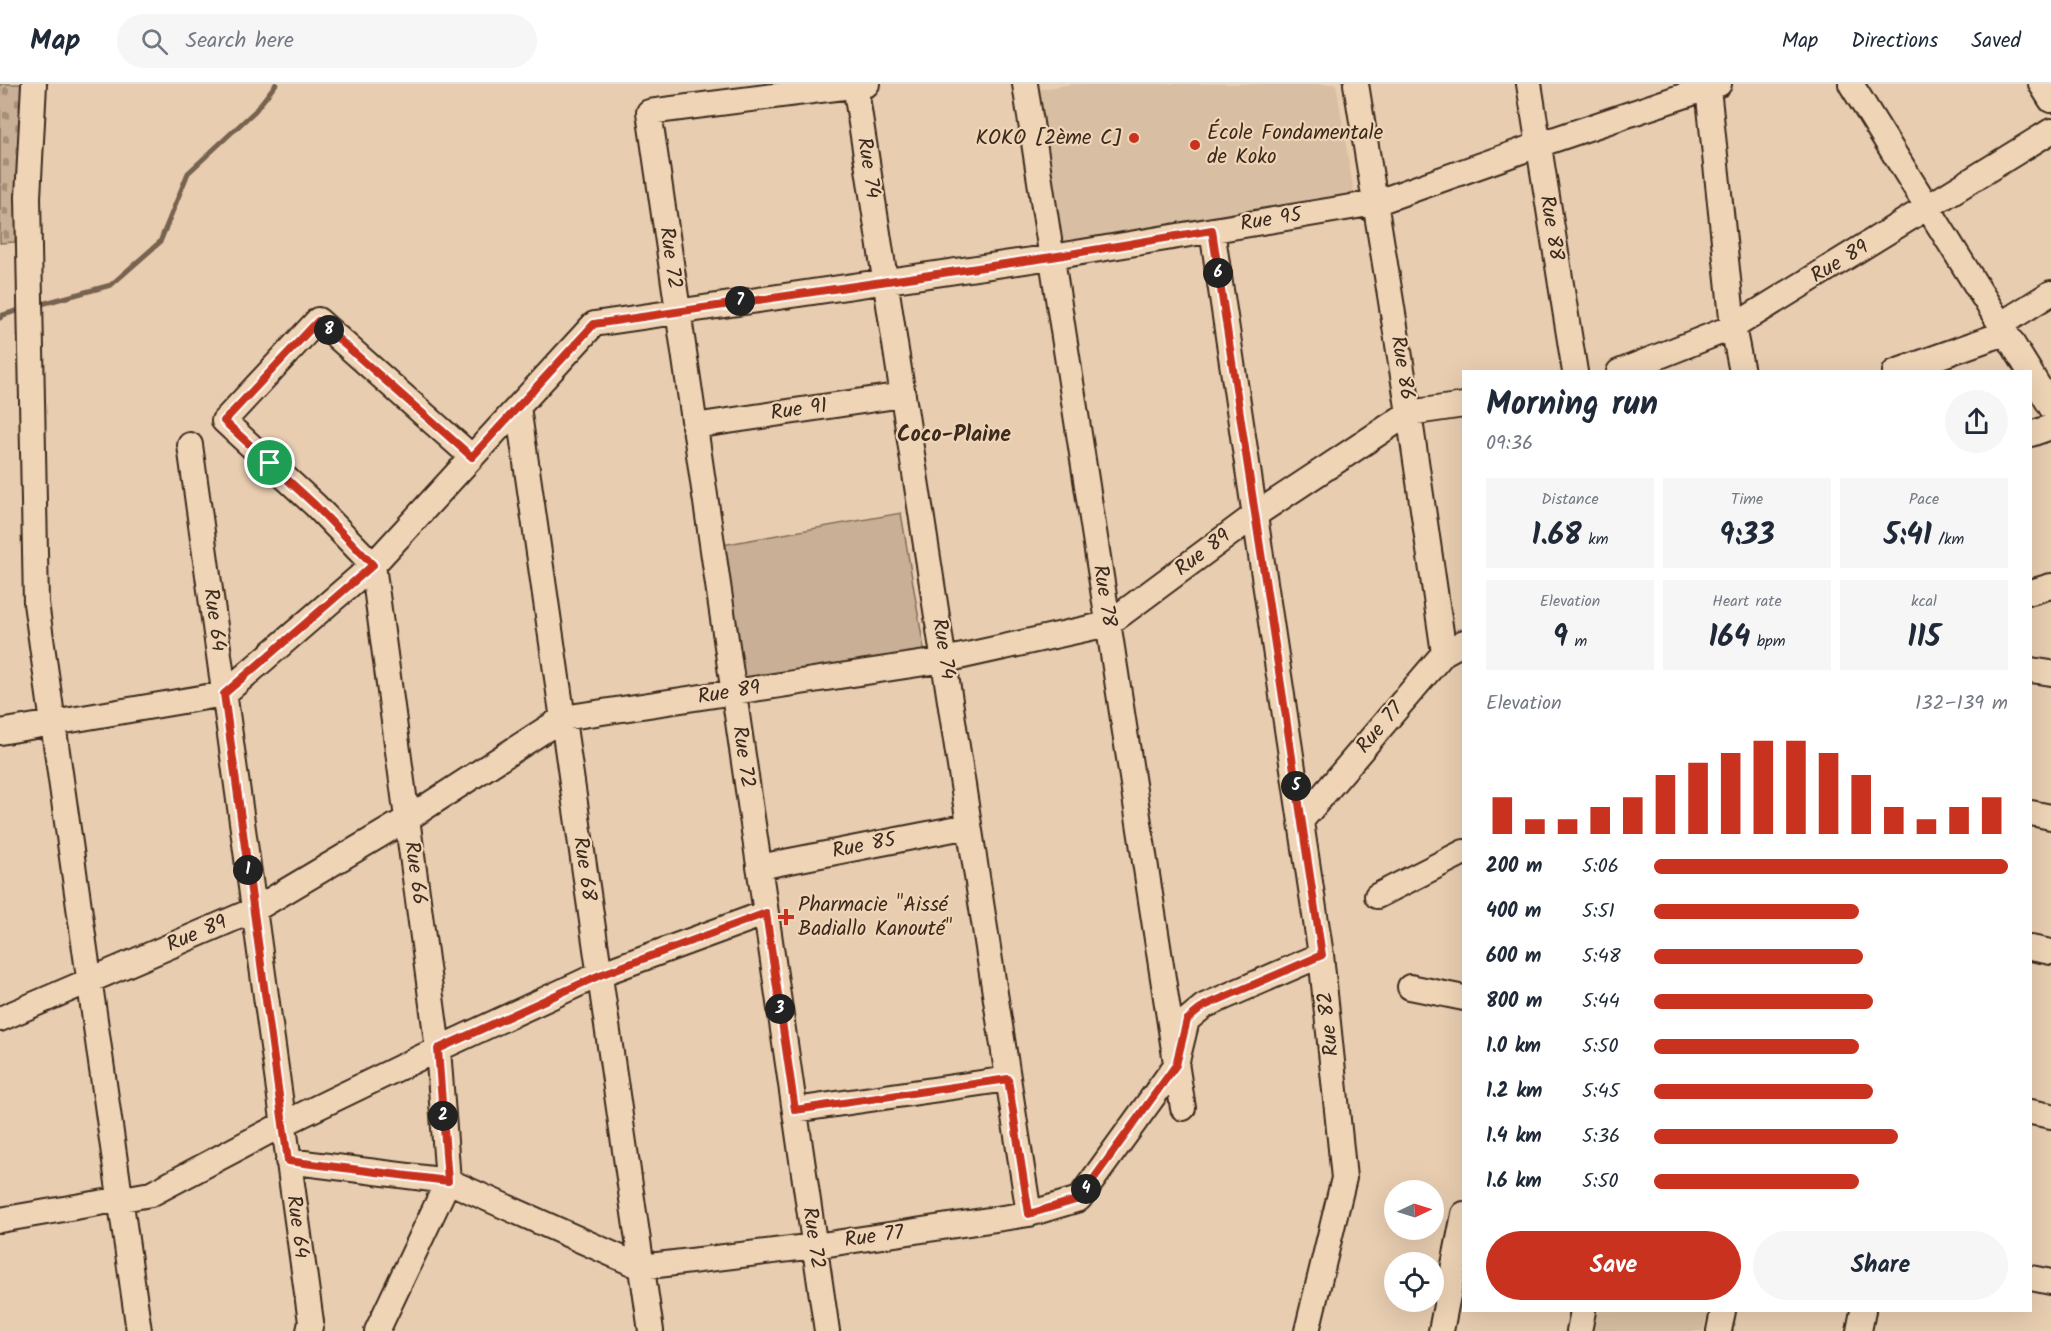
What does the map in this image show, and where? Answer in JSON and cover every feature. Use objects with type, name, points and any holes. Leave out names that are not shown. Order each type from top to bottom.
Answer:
[{"type":"street","points":[[34,84],[28,197],[36,603],[139,1331]]},
{"type":"street","name":"Rue 72","points":[[827,1331],[648,112],[859,84]]},
{"type":"street","name":"Rue 74","points":[[859,84],[903,395],[1029,1214]]},
{"type":"street","name":"Rue 78","points":[[1025,84],[1183,1108]]},
{"type":"street","name":"Rue 86","points":[[1356,84],[1409,413],[1454,648]]},
{"type":"street","name":"Rue 88","points":[[1529,84],[1575,370]]},
{"type":"street","points":[[1851,84],[2028,370]]},
{"type":"street","points":[[2041,84],[2051,100]]},
{"type":"street","points":[[1713,86],[1732,327],[1742,370]]},
{"type":"street","name":"Rue 95","points":[[518,407],[594,324],[1052,257],[1375,203],[1713,86]]},
{"type":"street","name":"Rue 89","points":[[1624,370],[1732,327],[2051,131]]},
{"type":"street","name":"Rue 82","points":[[1212,230],[1322,955],[1344,1178],[1307,1331]]},
{"type":"street","points":[[1900,370],[2003,329],[2051,293]]},
{"type":"street","points":[[373,565],[315,505],[224,421],[318,321],[472,457]]},
{"type":"street","points":[[2032,376],[2051,407]]},
{"type":"street","name":"Rue 91","points":[[694,426],[903,395]]},
{"type":"street","name":"Rue 89","points":[[0,1019],[254,910],[407,819],[563,718],[945,660],[1108,624],[1255,515],[1409,413],[1462,405]]},
{"type":"street","points":[[0,732],[224,694],[373,565],[518,407]]},
{"type":"street","name":"Rue 68","points":[[518,407],[651,1331]]},
{"type":"street","points":[[2032,434],[2051,427]]},
{"type":"street","name":"Rue 64","points":[[190,445],[310,1323],[309,1331]]},
{"type":"street","name":"Rue 66","points":[[373,565],[438,1049],[448,1181]]},
{"type":"street","points":[[2032,592],[2051,586]]},
{"type":"street","name":"Rue 77","points":[[1301,821],[1454,648]]},
{"type":"street","points":[[2032,670],[2051,674]]},
{"type":"street","points":[[2032,813],[2051,817]]},
{"type":"street","name":"Rue 85","points":[[759,867],[969,826]]},
{"type":"street","points":[[1377,896],[1462,853]]},
{"type":"street","points":[[0,1220],[151,1194],[283,1124],[438,1049],[600,975],[766,913]]},
{"type":"street","points":[[2032,948],[2051,952]]},
{"type":"street","name":"Rue 77","points":[[641,1267],[814,1246],[1029,1214],[1079,1199],[1176,1065],[1187,1020],[1204,1006],[1322,955]]},
{"type":"street","points":[[1410,987],[1462,998]]},
{"type":"street","points":[[795,1110],[1008,1079]]},
{"type":"street","points":[[2032,1112],[2051,1116]]},
{"type":"street","points":[[288,1161],[448,1181],[641,1267]]},
{"type":"street","points":[[376,1331],[448,1181]]},
{"type":"street","points":[[1441,1331],[1462,1224]]},
{"type":"street","points":[[2032,1278],[2051,1282]]},
{"type":"street","points":[[1579,1331],[1583,1312]]},
{"type":"street","points":[[1719,1331],[1723,1312]]},
{"type":"street","points":[[1859,1331],[1863,1312]]},
{"type":"shaded area","name":"École Fondamentale de Koko","points":[[1072,84],[1336,84],[1355,200],[1058,245],[1037,90]]},
{"type":"shaded area","points":[[1594,1312],[1708,1312],[1703,1331],[1589,1331]]},
{"type":"green space","points":[[0,84],[27,84],[15,242],[0,243]]},
{"type":"green space","points":[[901,513],[926,661],[742,694],[716,546]]},
{"type":"waterway","points":[[38,305],[111,285],[160,242],[188,173],[255,111],[276,84]]},
{"type":"waterway","points":[[0,318],[23,309]]},
{"type":"place","name":"KOKO [2ème C]","points":[[1134,138]]},
{"type":"place","name":"École Fondamentale de Koko","points":[[1195,145]]},
{"type":"place","name":"Pharmacie \"Aissé Badiallo Kanouté\"","points":[[786,917]]},
{"type":"district","name":"Coco-Plaine","points":[[954,435]]},
{"type":"route","points":[[1212,230],[1322,955],[1204,1006],[1187,1020],[1176,1065],[1079,1199],[1029,1214],[1008,1079],[795,1110],[766,913],[600,975],[438,1049],[448,1181],[288,1161],[224,694],[373,565],[315,505],[270,463],[224,421],[318,321],[472,457],[594,324],[1052,257],[1212,230]]}]
